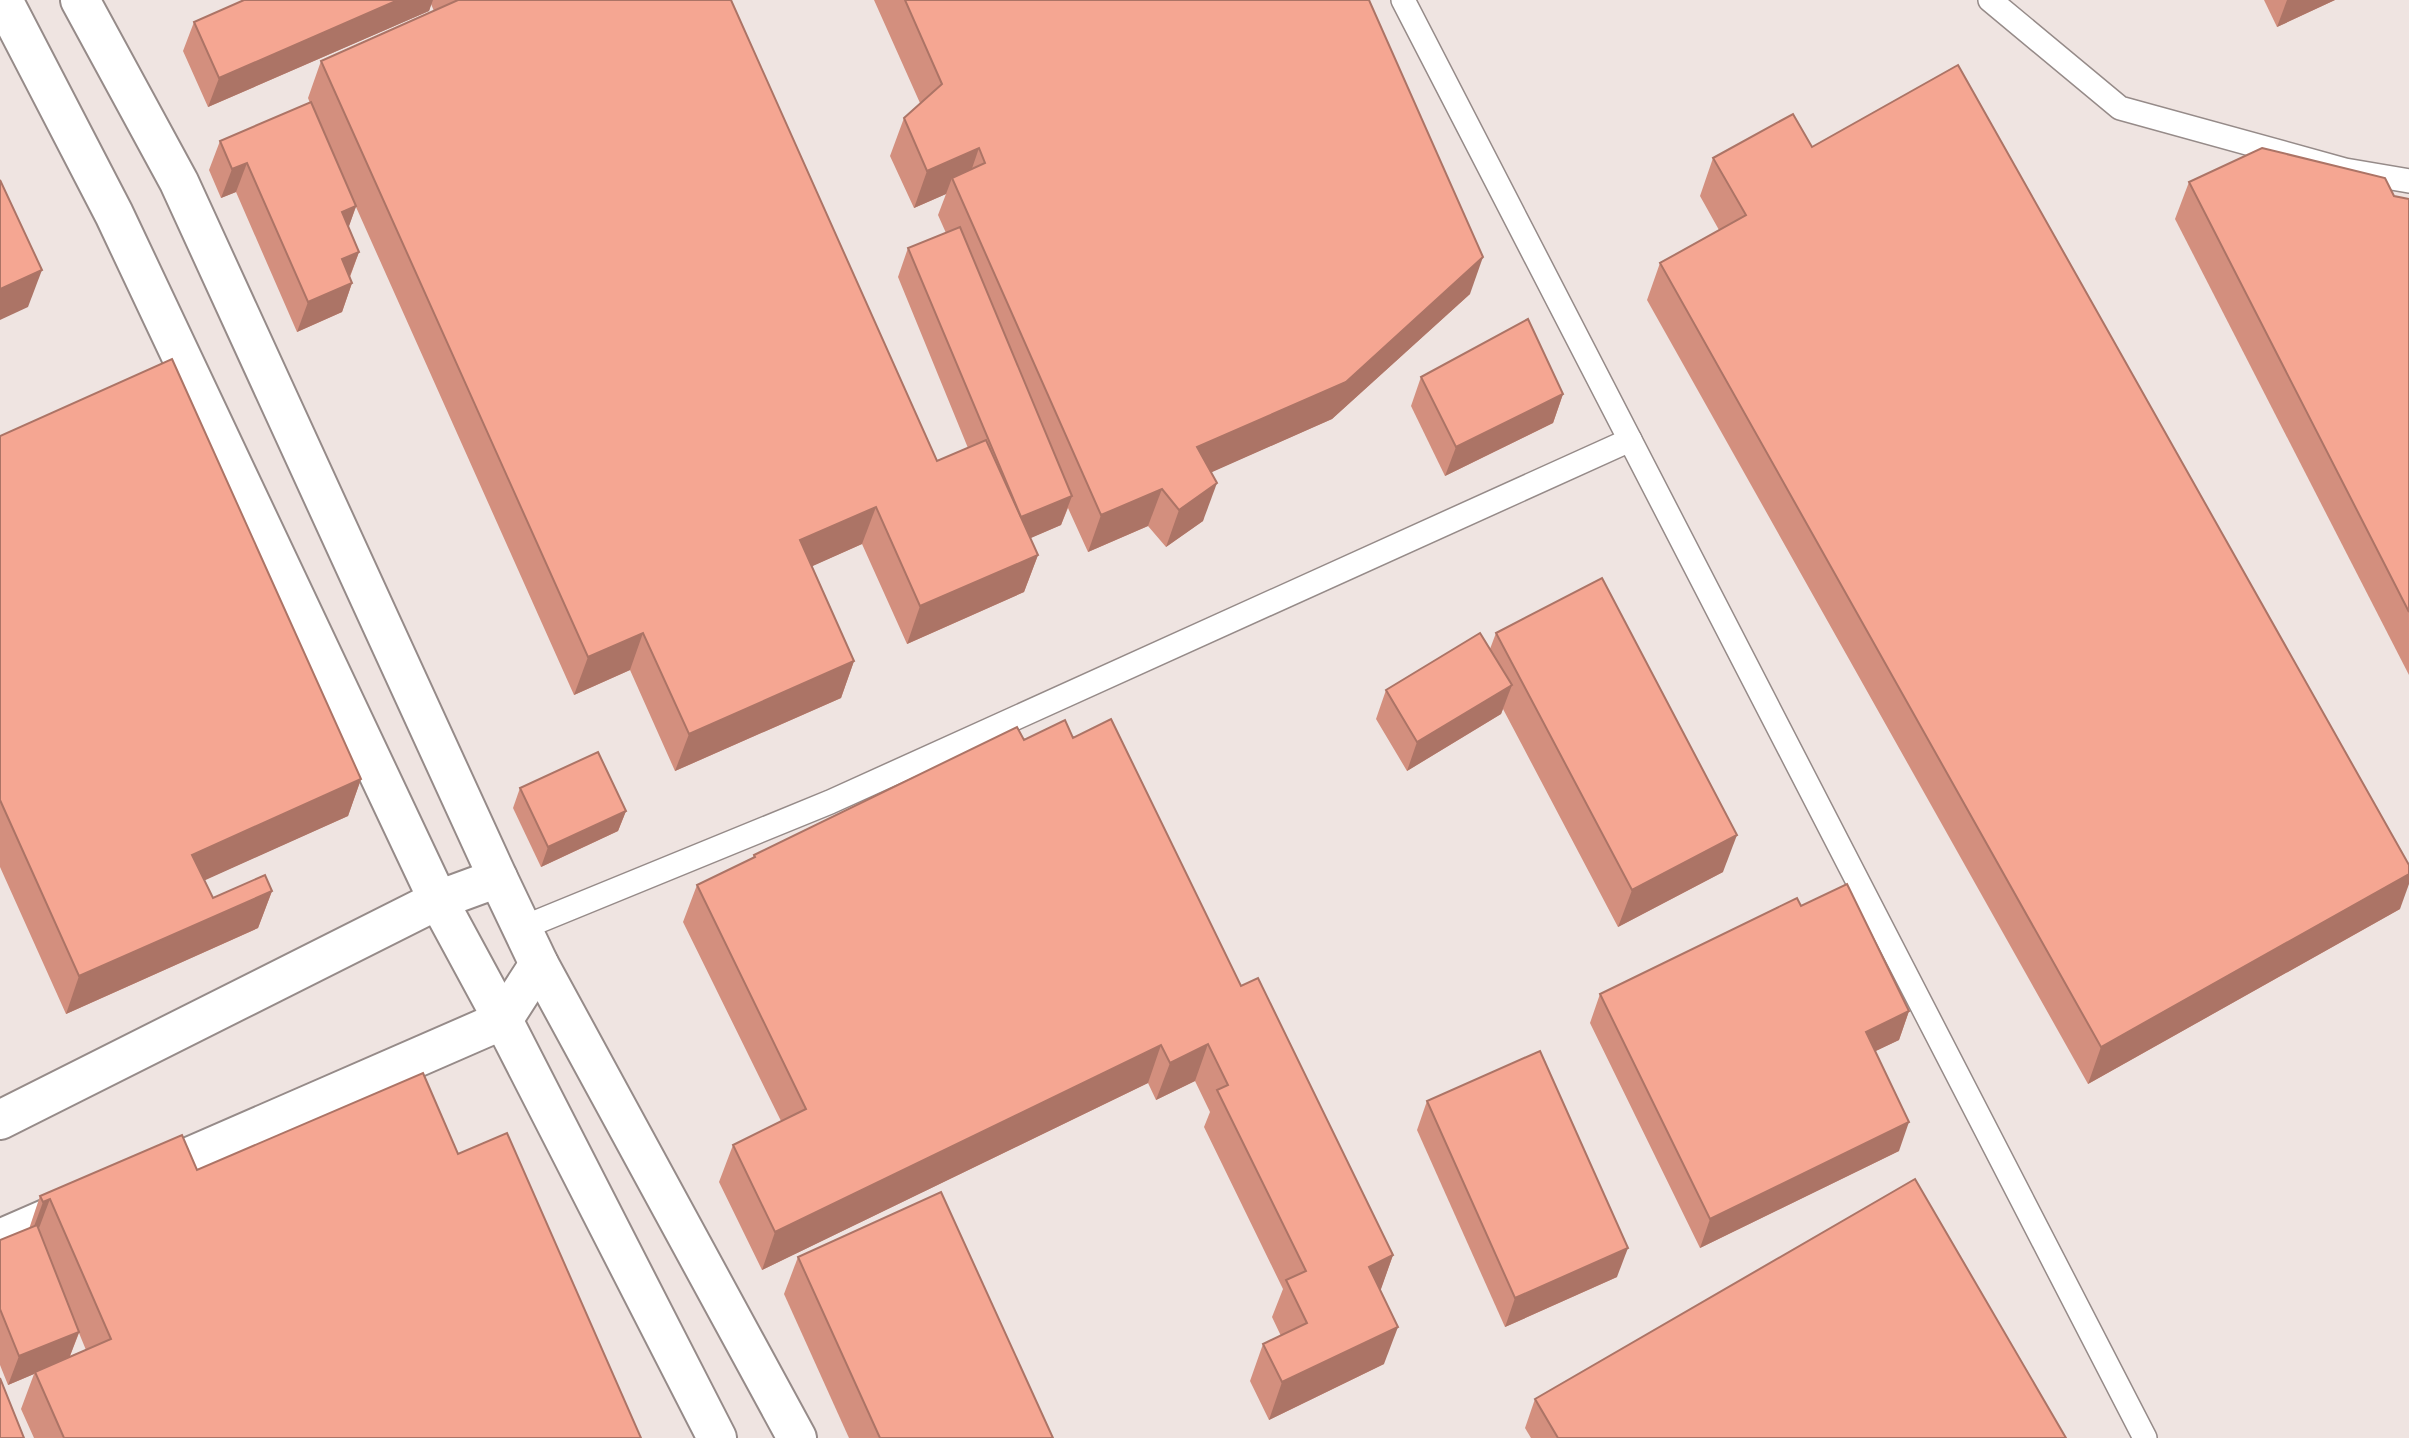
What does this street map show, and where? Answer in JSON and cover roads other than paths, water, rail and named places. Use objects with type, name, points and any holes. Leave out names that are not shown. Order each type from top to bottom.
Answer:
[{"type":"street","points":[[3,0],[114,214],[438,900],[503,1020],[717,1438]]},
{"type":"street","points":[[80,0],[179,182],[539,964],[797,1438]]},
{"type":"street","points":[[0,1120],[438,900],[498,878]]},
{"type":"street","points":[[0,1239],[503,1020],[539,964]]},
{"type":"lane","points":[[1403,0],[2145,1438]]},
{"type":"lane","points":[[1990,0],[2120,108],[2344,170],[2409,181]]},
{"type":"lane","points":[[522,928],[830,802],[1630,440]]}]
